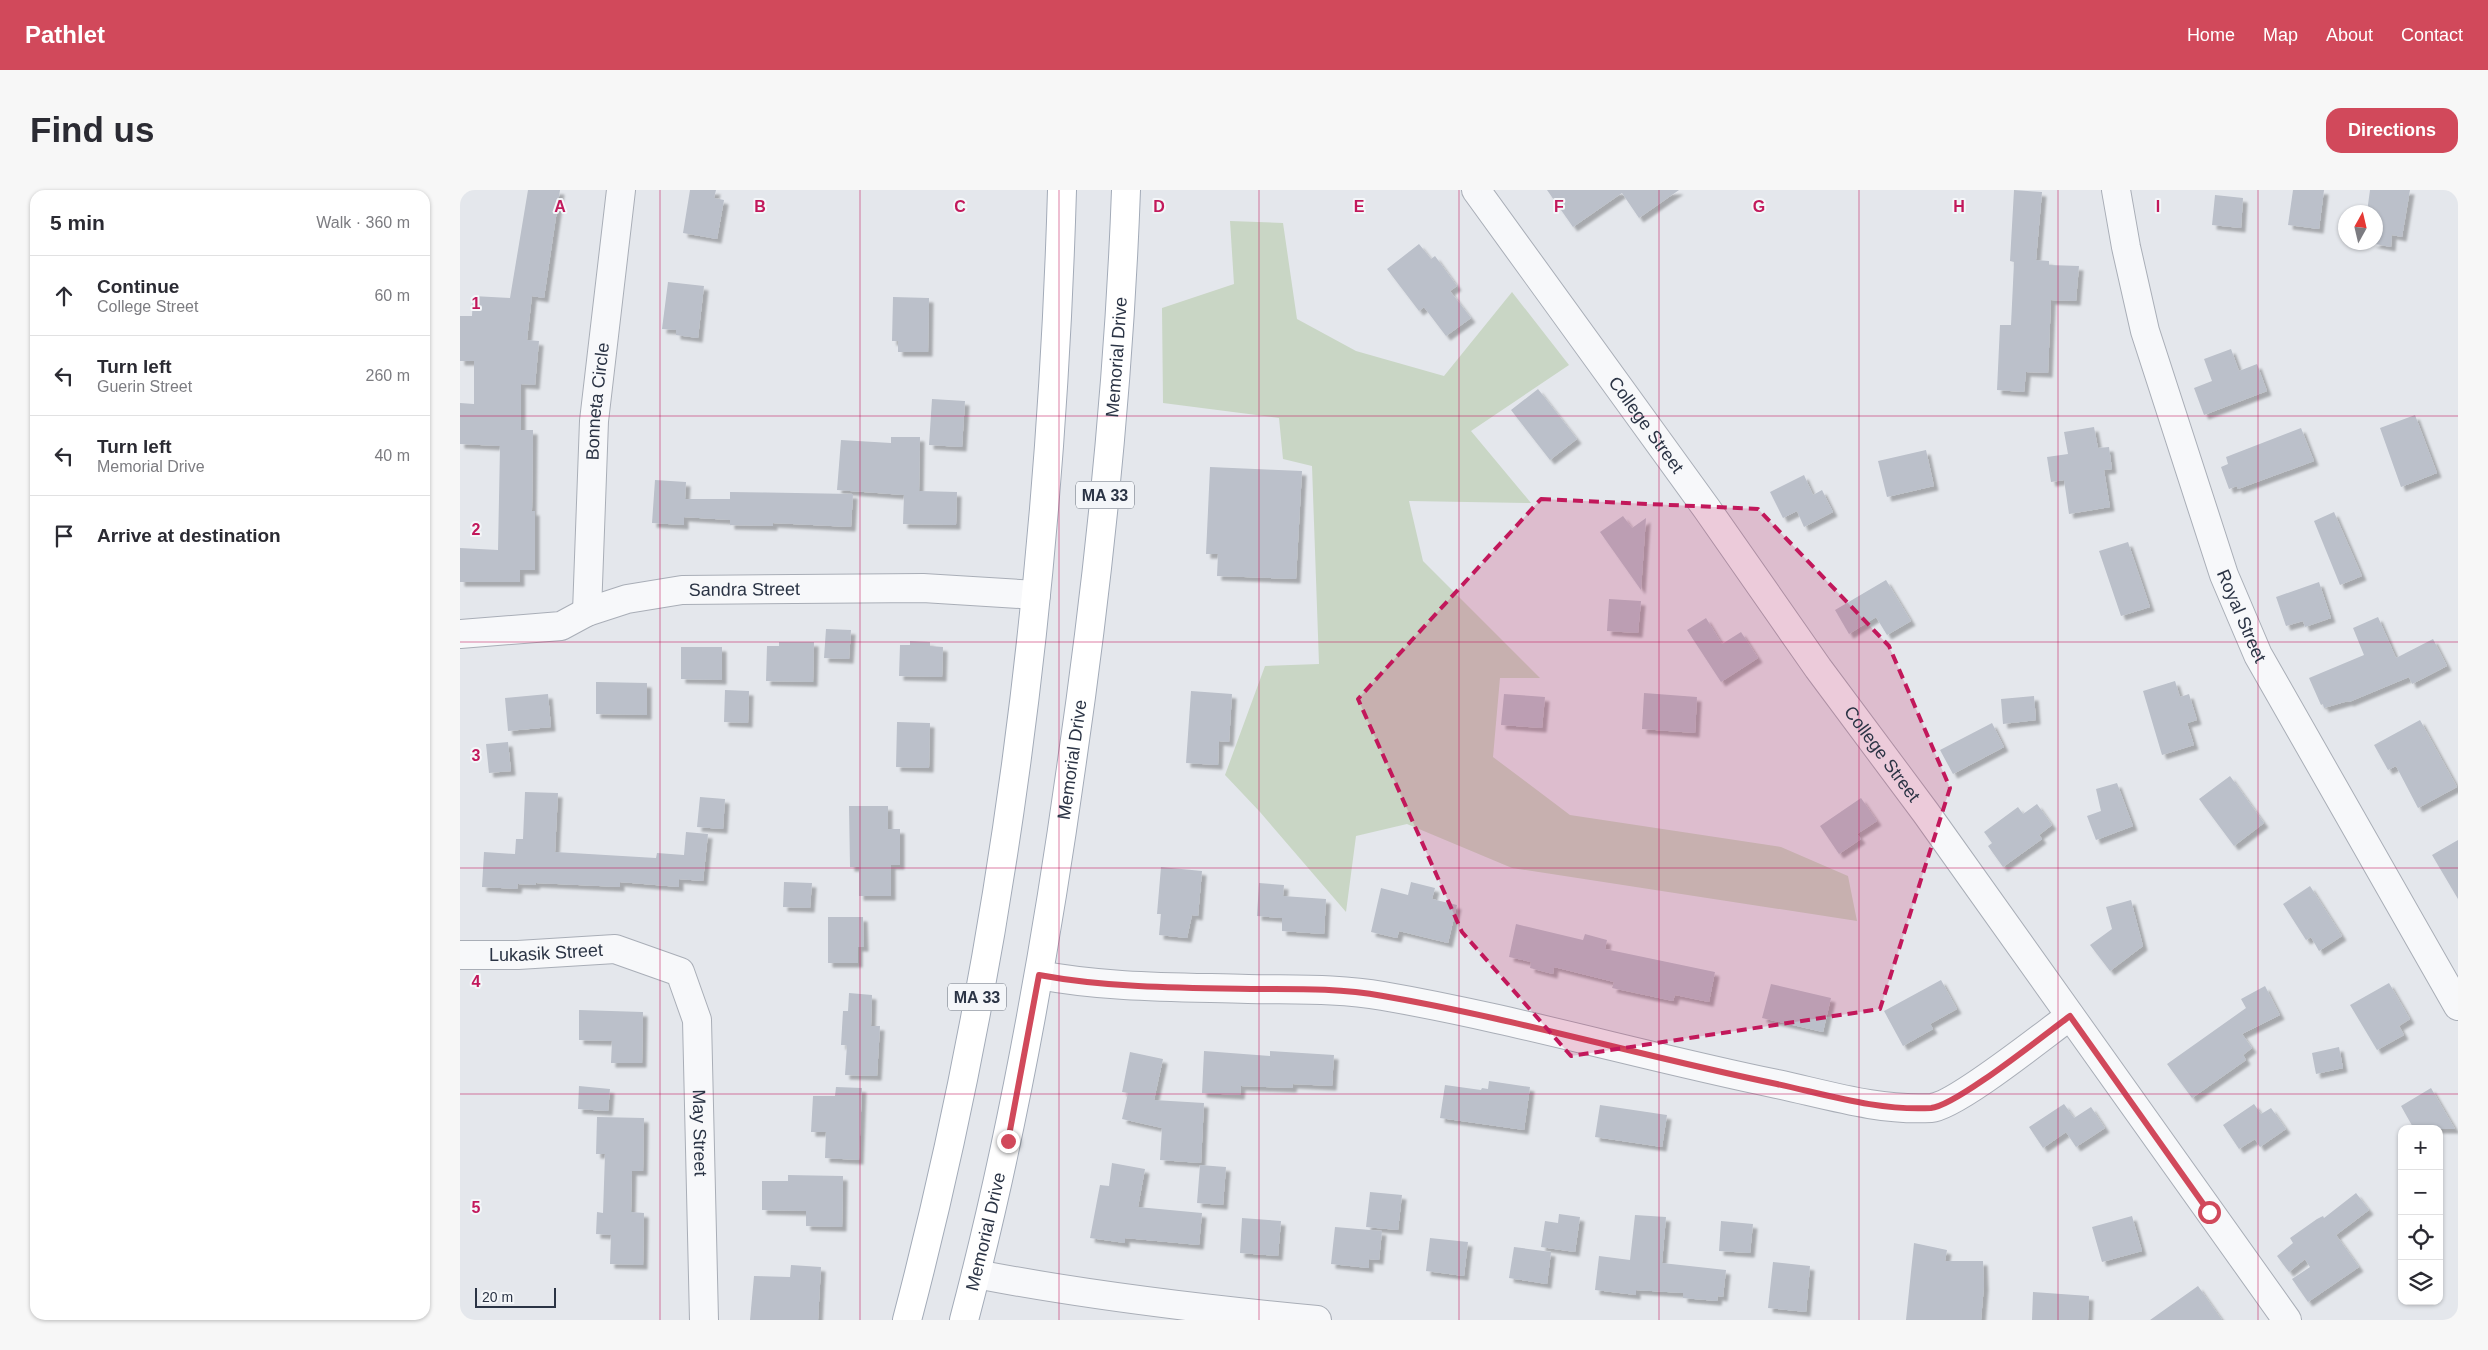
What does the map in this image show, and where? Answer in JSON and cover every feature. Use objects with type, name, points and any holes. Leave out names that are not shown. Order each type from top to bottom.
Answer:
[{"type":"main road","name":"MA 33","points":[[907,1320],[939,1184],[983,966],[1020,738],[1036,595],[1055,366],[1062,190]]},
{"type":"main road","name":"Memorial Drive","points":[[964,1320],[1008,1141],[1039,975],[1066,803],[1097,573],[1118,353],[1126,190]]},
{"type":"street","name":"Bonneta Circle","points":[[587,612],[594,421],[621,190]]},
{"type":"street","name":"College Street","points":[[1476,190],[1615,379],[1818,668],[1926,813],[2287,1320]]},
{"type":"street","name":"Royal Street","points":[[2116,190],[2126,247],[2145,330],[2224,576],[2258,655],[2458,1006]]},
{"type":"street","name":"Sandra Street","points":[[460,634],[561,626],[587,612],[626,598],[682,590],[923,588],[1036,595]]},
{"type":"street","name":"Lukasik Street","points":[[460,955],[518,955],[615,949],[658,964]]},
{"type":"street","name":"May Street","points":[[658,964],[680,972],[697,1020],[704,1320]]},
{"type":"street","points":[[1039,975],[1072,981],[1171,987],[1330,989],[1381,995],[1501,1020],[1701,1069],[1889,1108],[1935,1108],[1968,1091],[2070,1016]]},
{"type":"street","points":[[976,1274],[1071,1292],[1193,1308],[1316,1320]]},
{"type":"highlighted area","points":[[1541,499],[1758,509],[1889,646],[1950,788],[1880,1009],[1571,1056],[1462,932],[1358,699]]},
{"type":"green space","points":[[1230,221],[1283,223],[1297,319],[1356,351],[1444,376],[1512,292],[1569,365],[1471,431],[1531,503],[1409,501],[1423,561],[1540,678],[1500,678],[1493,757],[1570,815],[1781,847],[1848,876],[1857,921],[1512,868],[1407,824],[1356,836],[1346,912],[1260,812],[1225,775],[1265,666],[1319,664],[1312,466],[1283,459],[1279,418],[1163,403],[1162,308],[1234,284]]},
{"type":"building","points":[[528,190],[560,190],[544,298],[532,296],[527,340],[539,341],[535,385],[521,384],[521,430],[533,430],[532,511],[535,511],[535,570],[520,570],[520,582],[460,582],[460,548],[498,550],[500,446],[460,444],[460,403],[474,404],[474,361],[460,361],[460,316],[472,316],[473,296],[510,298]]},
{"type":"building","points":[[690,190],[716,190],[714,198],[724,200],[717,239],[683,233]]},
{"type":"building","points":[[1547,190],[1679,190],[1639,218],[1622,193],[1573,227]]},
{"type":"building","points":[[2014,190],[2042,192],[2036,260],[2049,261],[2049,265],[2079,266],[2076,301],[2051,300],[2048,373],[2026,372],[2024,392],[1997,390],[2000,325],[2011,325],[2014,262],[2010,261]]},
{"type":"building","points":[[2293,190],[2324,190],[2319,229],[2288,225]]},
{"type":"building","points":[[2370,190],[2410,190],[2402,237],[2392,235],[2391,247],[2383,245],[2383,205],[2368,205]]},
{"type":"building","points":[[2215,195],[2243,198],[2241,228],[2212,225]]},
{"type":"building","points":[[1419,244],[1431,259],[1435,256],[1457,286],[1450,291],[1471,318],[1446,336],[1424,307],[1419,311],[1387,269]]},
{"type":"building","points":[[668,282],[704,286],[698,338],[676,335],[676,330],[662,329]]},
{"type":"building","points":[[893,297],[929,298],[928,352],[898,352],[898,341],[892,341]]},
{"type":"building","points":[[2231,349],[2239,371],[2257,364],[2267,391],[2204,415],[2194,388],[2212,381],[2204,359]]},
{"type":"building","points":[[1538,389],[1577,439],[1550,460],[1511,410]]},
{"type":"building","points":[[932,399],[965,401],[962,447],[929,445]]},
{"type":"building","points":[[2415,415],[2437,473],[2401,487],[2380,428]]},
{"type":"building","points":[[2094,427],[2098,448],[2109,447],[2112,469],[2104,470],[2110,507],[2069,514],[2064,480],[2051,482],[2047,457],[2068,454],[2064,432]]},
{"type":"building","points":[[2301,428],[2314,461],[2238,489],[2237,486],[2229,489],[2221,467],[2228,464],[2226,457]]},
{"type":"building","points":[[891,437],[920,437],[919,491],[957,492],[956,525],[903,524],[904,495],[837,490],[841,440],[891,443]]},
{"type":"building","points":[[1926,450],[1934,486],[1887,497],[1878,461]]},
{"type":"building","points":[[1210,467],[1302,471],[1296,579],[1217,576],[1218,554],[1206,554]]},
{"type":"building","points":[[1804,475],[1813,495],[1822,490],[1833,512],[1804,527],[1797,511],[1783,518],[1770,492]]},
{"type":"building","points":[[655,480],[686,482],[685,499],[730,499],[730,492],[853,494],[851,527],[773,523],[773,526],[730,525],[730,520],[684,517],[684,525],[652,523]]},
{"type":"building","points":[[2334,512],[2362,576],[2340,585],[2314,521]]},
{"type":"building","points":[[1623,516],[1632,528],[1646,518],[1641,590],[1600,532]]},
{"type":"building","points":[[2128,542],[2150,607],[2121,616],[2099,551]]},
{"type":"building","points":[[1886,580],[1911,621],[1887,635],[1876,617],[1849,634],[1835,610]]},
{"type":"building","points":[[2319,582],[2331,618],[2305,627],[2303,621],[2286,626],[2276,597]]},
{"type":"building","points":[[1609,599],[1641,601],[1638,633],[1607,631]]},
{"type":"building","points":[[2378,617],[2396,658],[2433,639],[2447,666],[2412,684],[2409,677],[2349,702],[2324,708],[2309,678],[2364,655],[2353,628]]},
{"type":"building","points":[[1706,618],[1722,644],[1741,632],[1758,658],[1721,682],[1687,630]]},
{"type":"building","points":[[826,629],[851,630],[849,659],[824,658]]},
{"type":"building","points":[[910,641],[930,642],[930,646],[943,647],[942,677],[899,676],[900,645],[910,645]]},
{"type":"building","points":[[779,642],[814,642],[813,682],[766,681],[767,646],[779,646]]},
{"type":"building","points":[[681,647],[722,647],[722,680],[681,679]]},
{"type":"building","points":[[2175,681],[2180,697],[2189,694],[2197,720],[2187,723],[2194,745],[2162,755],[2143,691]]},
{"type":"building","points":[[596,682],[647,683],[647,715],[596,714]]},
{"type":"building","points":[[725,690],[749,691],[748,723],[724,722]]},
{"type":"building","points":[[1191,691],[1232,694],[1229,742],[1219,741],[1218,765],[1186,763]]},
{"type":"building","points":[[1644,693],[1697,697],[1695,733],[1642,729]]},
{"type":"building","points":[[548,694],[551,727],[508,731],[505,698]]},
{"type":"building","points":[[1504,694],[1545,697],[1542,728],[1501,725]]},
{"type":"building","points":[[2034,696],[2036,720],[2003,724],[2001,699]]},
{"type":"building","points":[[2420,720],[2457,787],[2418,808],[2396,766],[2388,770],[2374,745]]},
{"type":"building","points":[[897,722],[930,723],[929,768],[896,767]]},
{"type":"building","points":[[1992,723],[2004,747],[1953,774],[1940,750]]},
{"type":"building","points":[[508,742],[511,771],[489,773],[486,744]]},
{"type":"building","points":[[2230,776],[2264,823],[2234,846],[2199,799]]},
{"type":"building","points":[[2117,783],[2133,826],[2096,840],[2087,816],[2101,811],[2096,789]]},
{"type":"building","points":[[525,792],[558,793],[555,852],[656,858],[657,853],[684,855],[686,832],[708,834],[703,881],[679,879],[679,887],[620,882],[620,887],[536,883],[535,885],[518,884],[517,889],[482,887],[484,852],[515,854],[516,839],[523,839]]},
{"type":"building","points":[[700,797],[725,799],[723,829],[697,827]]},
{"type":"building","points":[[1861,798],[1877,821],[1857,834],[1861,839],[1839,854],[1820,826]]},
{"type":"building","points":[[2037,804],[2052,825],[2039,835],[2042,839],[2003,867],[1988,846],[1992,843],[1984,832],[2018,807],[2023,814]]},
{"type":"building","points":[[849,806],[888,806],[888,829],[900,829],[900,865],[891,865],[891,896],[859,896],[859,867],[850,867]]},
{"type":"building","points":[[2458,840],[2458,899],[2432,855]]},
{"type":"building","points":[[1161,867],[1202,871],[1198,916],[1192,915],[1187,938],[1159,935],[1161,914],[1157,914]]},
{"type":"building","points":[[784,882],[812,883],[810,908],[783,907]]},
{"type":"building","points":[[1411,882],[1435,888],[1432,899],[1457,905],[1448,943],[1399,931],[1397,938],[1371,932],[1381,888],[1408,895]]},
{"type":"building","points":[[1259,883],[1284,885],[1283,896],[1326,899],[1324,934],[1282,931],[1282,918],[1257,916]]},
{"type":"building","points":[[2310,886],[2342,936],[2319,951],[2311,937],[2306,940],[2283,904]]},
{"type":"building","points":[[2131,900],[2143,946],[2110,971],[2090,945],[2112,929],[2106,907]]},
{"type":"building","points":[[828,917],[863,917],[864,947],[858,947],[858,963],[828,963]]},
{"type":"building","points":[[1516,924],[1583,940],[1585,934],[1607,940],[1605,949],[1715,972],[1709,1002],[1675,995],[1673,1001],[1612,988],[1614,982],[1554,967],[1553,974],[1530,968],[1531,962],[1509,957]]},
{"type":"building","points":[[1941,980],[1957,1009],[1930,1024],[1933,1029],[1903,1046],[1884,1011]]},
{"type":"building","points":[[2389,983],[2410,1019],[2399,1026],[2404,1035],[2377,1050],[2350,1005]]},
{"type":"building","points":[[1771,984],[1831,998],[1823,1032],[1762,1018]]},
{"type":"building","points":[[2265,986],[2280,1015],[2242,1034],[2252,1048],[2243,1055],[2246,1060],[2192,1098],[2167,1064],[2246,1008],[2241,999]]},
{"type":"building","points":[[849,993],[872,995],[871,1026],[880,1026],[877,1076],[845,1075],[847,1045],[841,1045],[843,1011],[848,1011]]},
{"type":"building","points":[[579,1010],[643,1012],[642,1063],[611,1063],[612,1041],[579,1040]]},
{"type":"building","points":[[2339,1047],[2343,1068],[2316,1074],[2312,1053]]},
{"type":"building","points":[[1204,1051],[1270,1056],[1270,1051],[1334,1055],[1332,1086],[1293,1084],[1292,1088],[1241,1086],[1240,1095],[1202,1093]]},
{"type":"building","points":[[1130,1052],[1163,1059],[1154,1100],[1204,1103],[1201,1163],[1160,1160],[1162,1128],[1122,1119],[1128,1093],[1122,1092]]},
{"type":"building","points":[[1489,1081],[1530,1087],[1524,1130],[1440,1118],[1445,1085],[1481,1090],[1482,1088],[1488,1089]]},
{"type":"building","points":[[579,1086],[610,1089],[608,1111],[578,1109]]},
{"type":"building","points":[[836,1087],[862,1088],[859,1160],[825,1158],[826,1132],[811,1132],[813,1096],[835,1096]]},
{"type":"building","points":[[2431,1088],[2455,1129],[2443,1129],[2443,1125],[2412,1125],[2401,1106]]},
{"type":"building","points":[[2064,1104],[2074,1118],[2091,1107],[2105,1128],[2076,1147],[2066,1132],[2043,1148],[2029,1127]]},
{"type":"building","points":[[2254,1104],[2261,1114],[2271,1108],[2286,1129],[2260,1147],[2255,1139],[2239,1149],[2223,1125]]},
{"type":"building","points":[[1600,1105],[1667,1115],[1662,1147],[1595,1137]]},
{"type":"building","points":[[597,1117],[644,1118],[643,1171],[632,1171],[631,1212],[644,1213],[643,1265],[610,1264],[611,1235],[596,1234],[597,1212],[603,1213],[605,1154],[596,1154]]},
{"type":"building","points":[[1112,1163],[1145,1169],[1138,1207],[1202,1213],[1199,1245],[1125,1238],[1125,1243],[1090,1238],[1100,1185],[1109,1186]]},
{"type":"building","points":[[1200,1165],[1226,1167],[1223,1205],[1197,1203]]},
{"type":"building","points":[[788,1175],[843,1176],[842,1227],[806,1226],[806,1211],[762,1210],[762,1181],[788,1181]]},
{"type":"building","points":[[1370,1192],[1402,1195],[1398,1230],[1366,1227]]},
{"type":"building","points":[[2356,1193],[2369,1210],[2336,1235],[2359,1267],[2308,1302],[2292,1279],[2310,1267],[2305,1259],[2289,1272],[2277,1256],[2293,1243],[2290,1238],[2317,1219],[2323,1216],[2324,1218]]},
{"type":"building","points":[[1559,1214],[1580,1217],[1575,1252],[1541,1247],[1545,1221],[1558,1223]]},
{"type":"building","points":[[1635,1215],[1666,1217],[1662,1263],[1726,1270],[1723,1297],[1718,1296],[1717,1301],[1683,1298],[1683,1293],[1636,1290],[1636,1295],[1595,1290],[1599,1256],[1630,1260]]},
{"type":"building","points":[[2132,1216],[2142,1251],[2102,1262],[2092,1227]]},
{"type":"building","points":[[1242,1218],[1281,1221],[1278,1256],[1240,1253]]},
{"type":"building","points":[[1721,1221],[1753,1224],[1750,1253],[1719,1251]]},
{"type":"building","points":[[1335,1227],[1382,1231],[1379,1260],[1369,1259],[1369,1268],[1331,1264]]},
{"type":"building","points":[[1430,1238],[1468,1242],[1464,1276],[1426,1271]]},
{"type":"building","points":[[1914,1243],[1947,1250],[1945,1261],[1983,1261],[1984,1286],[1981,1320],[1906,1320]]},
{"type":"building","points":[[1514,1247],[1551,1252],[1547,1284],[1509,1278]]},
{"type":"building","points":[[1773,1262],[1810,1266],[1806,1312],[1768,1308]]},
{"type":"building","points":[[791,1265],[821,1267],[818,1320],[750,1320],[754,1276],[790,1277]]},
{"type":"building","points":[[2198,1286],[2222,1320],[2150,1320]]},
{"type":"building","points":[[2033,1292],[2089,1296],[2088,1320],[2032,1320]]},
{"type":"route","points":[[1008,1141],[1039,975],[1072,981],[1250,989],[1330,989],[1381,995],[1501,1020],[1701,1069],[1889,1108],[1935,1108],[1968,1091],[2070,1016],[2209,1212]]}]
